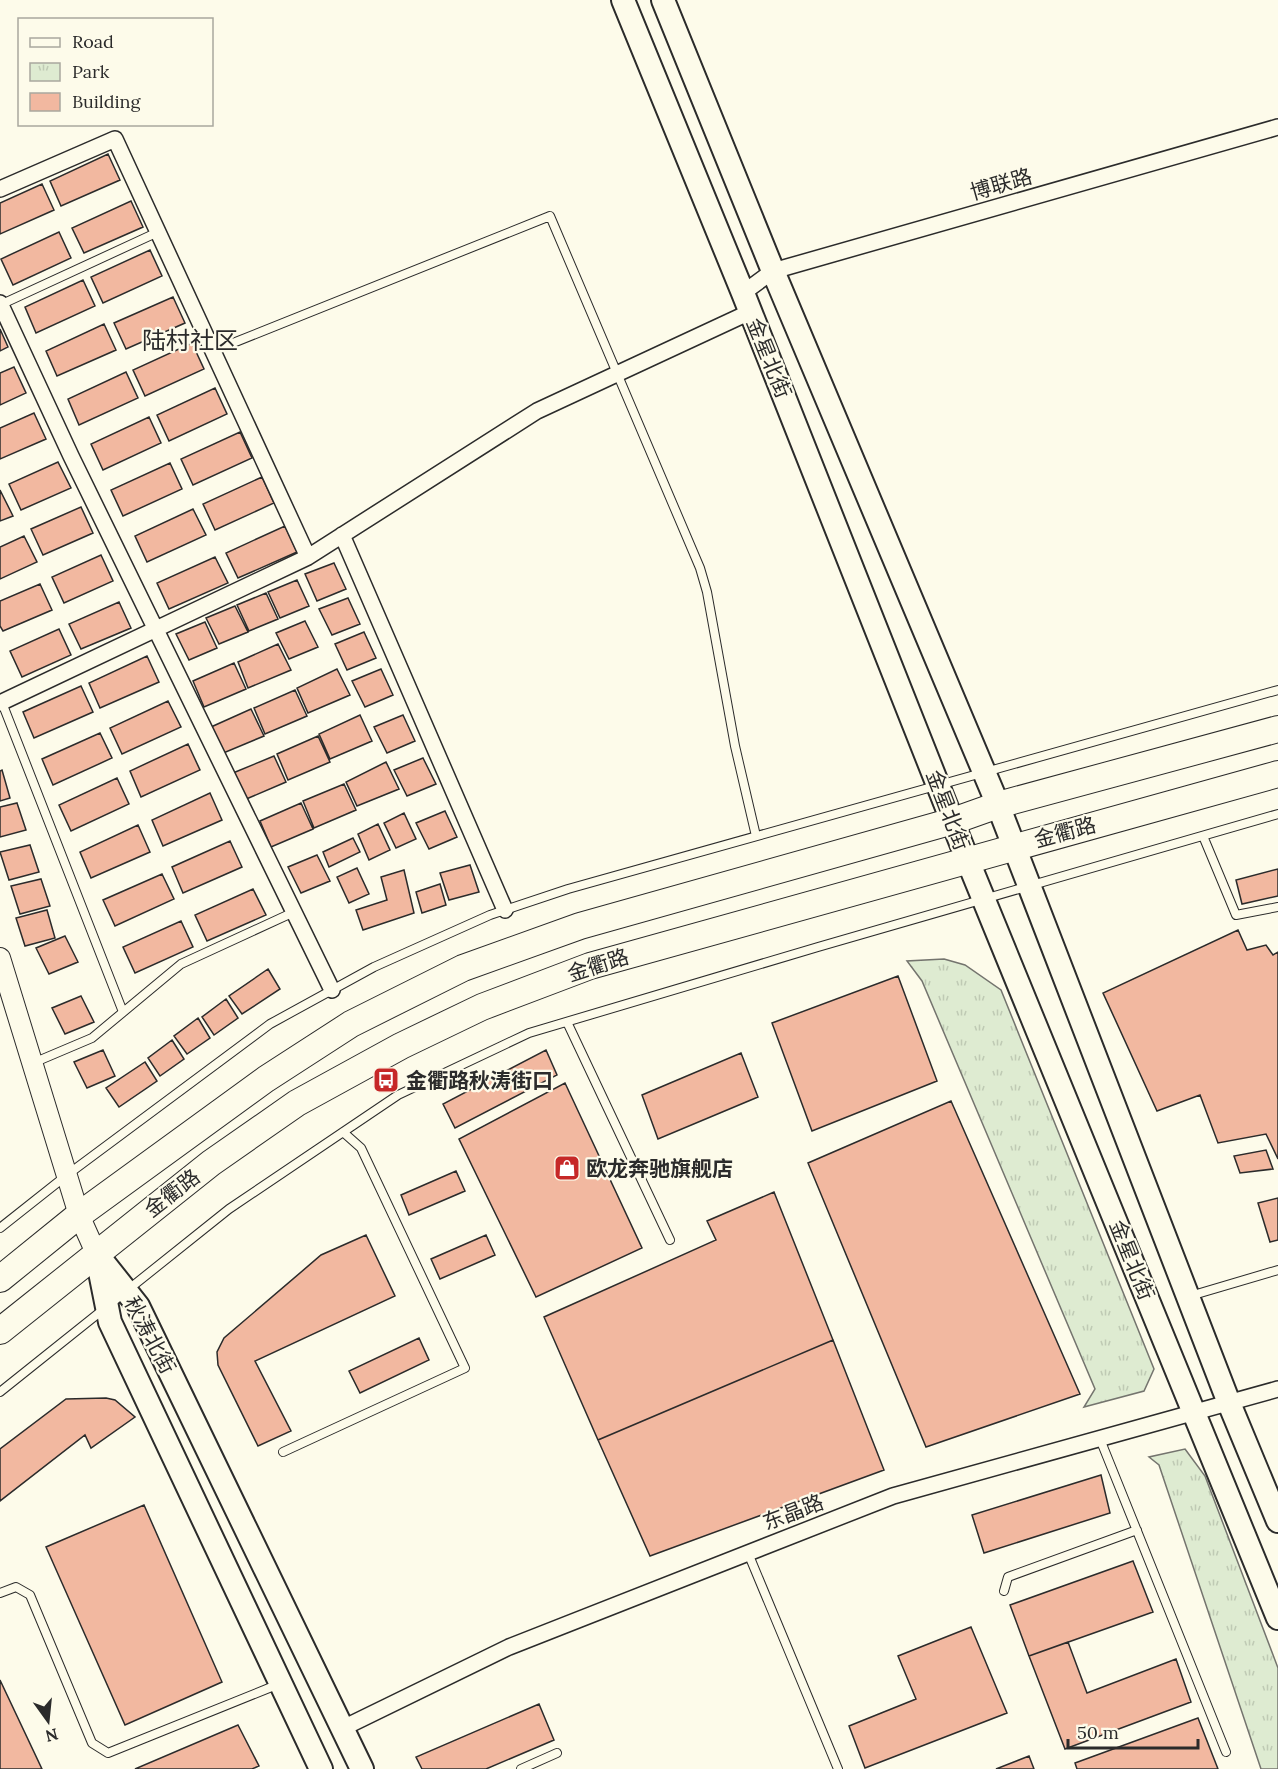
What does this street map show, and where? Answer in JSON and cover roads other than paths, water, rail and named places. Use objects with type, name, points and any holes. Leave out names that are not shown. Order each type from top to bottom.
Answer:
[{"type":"main road","name":"金星北街","points":[[623,0],[940,786],[968,861],[1278,1618]]},
{"type":"main road","name":"金星北街","points":[[663,0],[773,271],[998,805],[1229,1403],[1278,1521]]},
{"type":"main road","name":"金衢路","points":[[0,1279],[79,1215],[294,1061],[351,1024],[463,968],[580,926],[953,820],[998,805],[1278,729]]},
{"type":"main road","name":"金衢路","points":[[0,1331],[211,1163],[297,1103],[401,1046],[482,1007],[590,966],[1278,774]]},
{"type":"main road","name":"秋涛北街","points":[[96,1253],[143,1317],[362,1769]]},
{"type":"main road","name":"秋涛北街","points":[[96,1253],[110,1322],[321,1769]]},
{"type":"street","name":"博联路","points":[[0,701],[308,557],[537,411],[617,374],[746,302],[773,271],[1278,127]]},
{"type":"street","points":[[0,189],[115,139],[308,557]]},
{"type":"street","points":[[0,304],[71,456],[332,990]]},
{"type":"street","points":[[342,535],[505,910]]},
{"type":"street","points":[[0,958],[79,1215],[96,1253]]},
{"type":"street","name":"东晶路","points":[[343,1728],[510,1647],[893,1496],[1278,1389]]},
{"type":"lane","points":[[213,351],[550,216],[700,568],[707,592],[735,746],[756,836]]},
{"type":"lane","points":[[0,304],[158,232]]},
{"type":"lane","points":[[0,1228],[67,1175],[270,1024],[374,967],[505,910],[568,889],[1278,690]]},
{"type":"lane","points":[[0,701],[123,1012]]},
{"type":"lane","points":[[0,1392],[229,1209],[398,1095],[529,1033],[1278,814]]},
{"type":"lane","points":[[1203,836],[1236,915],[1278,907]]},
{"type":"lane","points":[[32,1063],[92,1038],[181,964],[294,912]]},
{"type":"lane","points":[[567,1022],[670,1240]]},
{"type":"lane","points":[[282,1452],[465,1368],[361,1149],[343,1132]]},
{"type":"lane","points":[[1188,1297],[1278,1270]]},
{"type":"lane","points":[[1100,1439],[1226,1752]]},
{"type":"lane","points":[[1004,1591],[1008,1577],[1137,1530]]},
{"type":"lane","points":[[748,1553],[838,1769]]},
{"type":"lane","points":[[0,1593],[16,1587],[30,1595],[92,1743],[108,1753],[280,1683]]},
{"type":"lane","points":[[521,1769],[556,1753]]},
{"type":"place","name":"金衢路秋涛街口","points":[[386,1080]]},
{"type":"place","name":"欧龙奔驰旗舰店","points":[[567,1168]]},
{"type":"district","name":"陆村社区","points":[[190,340]]}]
